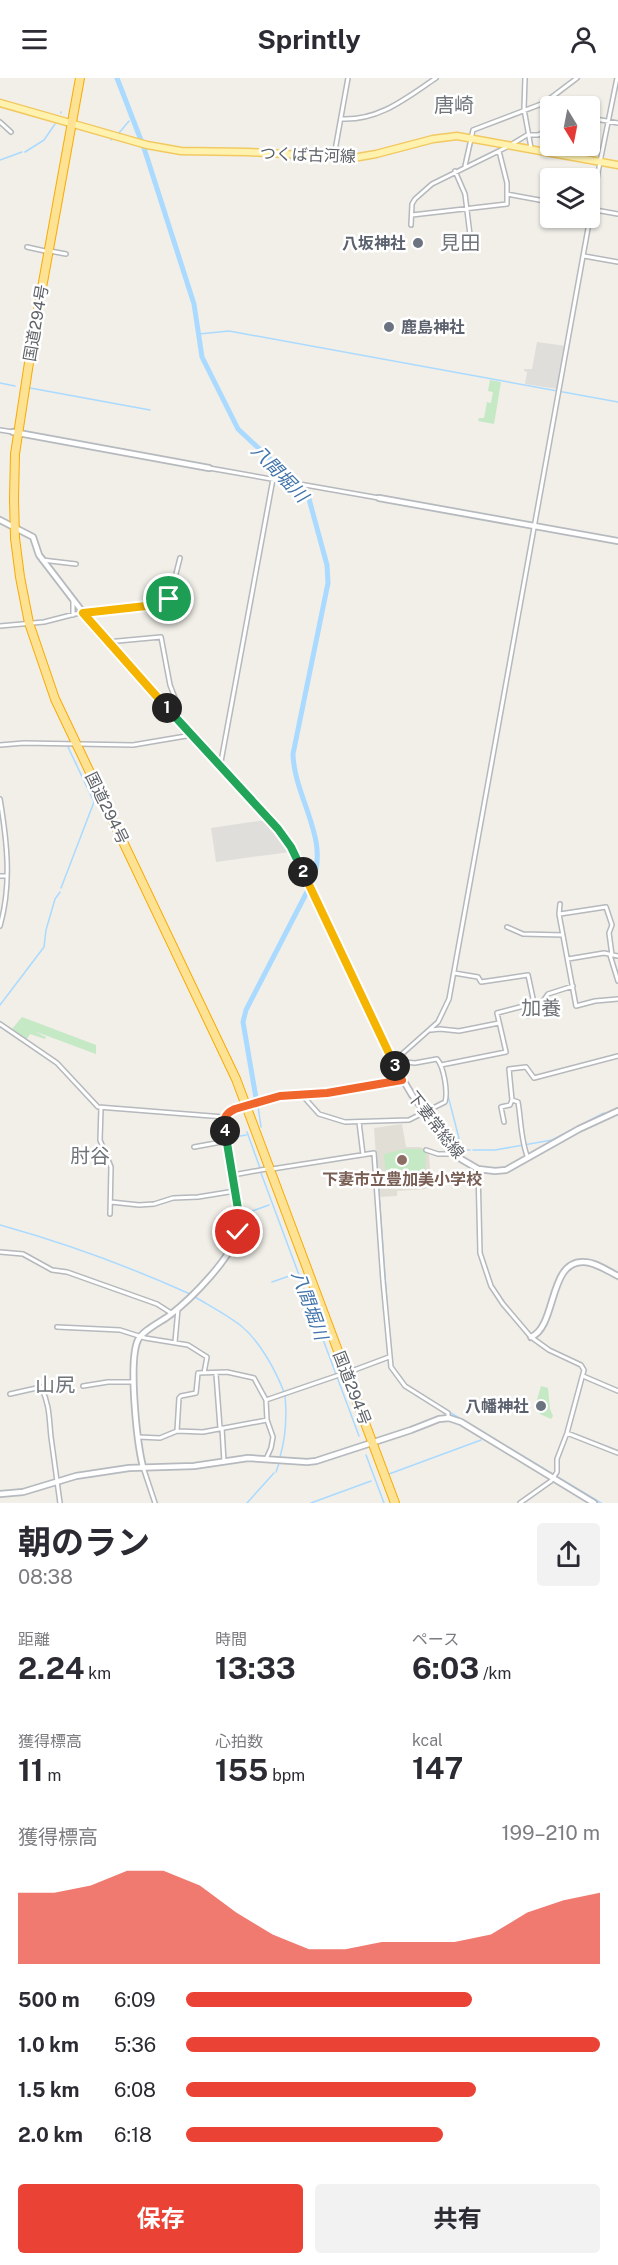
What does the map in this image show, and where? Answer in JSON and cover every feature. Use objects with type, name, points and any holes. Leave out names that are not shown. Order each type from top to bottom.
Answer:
[{"type":"highway","name":"国道294号","points":[[70,123],[76,78]]},
{"type":"highway","name":"国道294号","points":[[80,78],[15,432],[12,526],[27,623],[73,743],[245,1106],[341,1375],[395,1503]]},
{"type":"highway","name":"国道294号","points":[[370,1443],[390,1503]]},
{"type":"main road","name":"つくば古河線","points":[[0,103],[142,144],[182,151],[248,152],[334,158],[366,157],[440,137],[470,137],[618,165]]},
{"type":"street","points":[[334,158],[348,78]]},
{"type":"street","points":[[341,119],[366,118],[390,109],[436,78]]},
{"type":"street","points":[[525,78],[524,111],[531,148]]},
{"type":"street","points":[[465,166],[470,137],[474,129],[550,99],[577,78]]},
{"type":"street","points":[[599,168],[617,78]]},
{"type":"street","points":[[600,120],[618,123]]},
{"type":"street","points":[[0,122],[11,132]]},
{"type":"street","points":[[411,225],[415,199],[432,184],[528,135],[540,134]]},
{"type":"street","points":[[412,215],[507,204],[505,170],[499,151]]},
{"type":"street","points":[[455,171],[465,194],[470,235]]},
{"type":"street","points":[[507,194],[540,200]]},
{"type":"street","points":[[600,211],[618,214]]},
{"type":"street","points":[[394,1062],[439,1022],[447,1006],[588,228]]},
{"type":"street","points":[[27,248],[66,255]]},
{"type":"street","points":[[584,255],[618,262]]},
{"type":"street","points":[[0,430],[618,541]]},
{"type":"street","points":[[220,766],[273,479]]},
{"type":"street","name":"下妻常総線","points":[[0,520],[33,537],[42,560],[107,642],[278,829],[291,847],[402,1080],[456,1154],[467,1164],[478,1169],[501,1171],[618,1111]]},
{"type":"street","points":[[0,626],[165,602],[170,597],[180,558]]},
{"type":"street","points":[[42,560],[75,564]]},
{"type":"street","points":[[73,599],[73,615]]},
{"type":"street","points":[[107,642],[161,637],[170,685],[177,703],[178,720]]},
{"type":"street","points":[[0,746],[18,743],[133,745],[192,735]]},
{"type":"street","points":[[0,799],[6,838],[7,876],[0,926]]},
{"type":"street","points":[[0,876],[7,876]]},
{"type":"street","points":[[560,904],[559,914],[576,1006],[595,1001],[618,999]]},
{"type":"street","points":[[559,914],[601,905],[607,908],[612,925],[609,933],[611,955],[618,981]]},
{"type":"street","points":[[507,927],[523,934],[563,935]]},
{"type":"street","points":[[568,959],[600,954],[618,956]]},
{"type":"street","points":[[454,973],[474,976],[481,982],[528,975],[534,1004]]},
{"type":"street","points":[[441,1065],[506,1052],[497,1012],[543,1001],[548,994],[573,986]]},
{"type":"street","points":[[525,1006],[528,1016]]},
{"type":"street","points":[[431,1030],[459,1032],[499,1023]]},
{"type":"street","points":[[0,1024],[57,1063],[92,1102],[101,1108],[224,1118]]},
{"type":"street","points":[[504,1122],[501,1107],[510,1105],[512,1100],[509,1069],[526,1067],[534,1078],[618,1056]]},
{"type":"street","points":[[302,1095],[313,1109],[327,1117],[345,1122],[409,1120],[446,1101],[441,1065],[437,1059],[415,1063],[394,1062]]},
{"type":"street","points":[[154,1503],[143,1467],[138,1437],[133,1382],[137,1344],[141,1336],[178,1309],[222,1263],[233,1246],[239,1220],[224,1118],[228,1112],[280,1096],[327,1093],[402,1080]]},
{"type":"street","points":[[512,1100],[518,1102],[528,1158]]},
{"type":"street","points":[[101,1108],[100,1140],[111,1167],[110,1214]]},
{"type":"street","points":[[359,1122],[363,1155]]},
{"type":"street","points":[[194,1147],[226,1141]]},
{"type":"street","points":[[426,1150],[438,1154],[456,1154]]},
{"type":"street","points":[[232,1175],[374,1154],[389,1357],[399,1381],[448,1413],[448,1418]]},
{"type":"street","points":[[478,1169],[479,1240],[485,1273],[499,1298],[531,1337],[549,1350],[581,1365],[584,1370],[567,1433],[557,1459],[554,1477],[520,1503]]},
{"type":"street","points":[[111,1203],[154,1204],[173,1198],[198,1197],[234,1191]]},
{"type":"street","points":[[0,1252],[23,1254],[52,1270],[67,1272],[158,1304],[172,1314]]},
{"type":"street","points":[[531,1337],[540,1330],[562,1274],[570,1266],[585,1262],[618,1276]]},
{"type":"street","points":[[175,1342],[178,1309]]},
{"type":"street","points":[[57,1327],[120,1330],[189,1346],[207,1357],[204,1373]]},
{"type":"street","points":[[266,1400],[389,1357]]},
{"type":"street","points":[[177,1431],[180,1396],[196,1393],[197,1374],[227,1372],[251,1376],[258,1383],[266,1400],[267,1420],[273,1440],[266,1459]]},
{"type":"street","points":[[216,1374],[225,1462]]},
{"type":"street","points":[[583,1376],[604,1383],[607,1387],[618,1391]]},
{"type":"street","points":[[83,1386],[108,1382],[133,1382]]},
{"type":"street","points":[[10,1394],[41,1387],[50,1410],[60,1503]]},
{"type":"street","points":[[0,1494],[23,1492],[76,1476],[143,1467],[194,1466],[248,1458],[316,1461],[439,1419],[448,1418],[461,1422],[594,1503]]},
{"type":"street","points":[[138,1437],[158,1438],[177,1431],[203,1432],[267,1420]]},
{"type":"street","points":[[567,1433],[618,1453]]},
{"type":"shaded area","points":[[537,342],[566,346],[558,389],[525,384],[527,372],[524,369],[532,369]]},
{"type":"shaded area","points":[[265,820],[290,852],[216,862],[211,828]]},
{"type":"shaded area","name":"下妻市立豊加美小学校","points":[[402,1124],[406,1147],[427,1149],[429,1153],[431,1186],[425,1189],[397,1191],[397,1196],[379,1197],[374,1128]]},
{"type":"green space","points":[[490,380],[501,382],[494,424],[478,421],[479,418],[484,418],[487,402],[491,403],[493,392],[488,391]]},
{"type":"green space","points":[[22,1017],[96,1045],[96,1054],[34,1031],[46,1037],[45,1039],[30,1034],[27,1039],[12,1029]]},
{"type":"green space","points":[[405,1149],[426,1151],[425,1172],[422,1175],[398,1175],[398,1178],[386,1176],[384,1154]]},
{"type":"green space","points":[[541,1386],[548,1388],[553,1416],[551,1419],[540,1414],[535,1407]]},
{"type":"waterway","name":"八間堀川","points":[[117,78],[144,148],[194,304],[202,357],[238,429],[298,485],[309,499],[327,565],[328,583],[293,754],[299,787],[315,836],[316,868],[311,884]]},
{"type":"waterway","points":[[119,133],[129,121]]},
{"type":"waterway","points":[[25,152],[44,140],[55,124]]},
{"type":"waterway","points":[[0,160],[22,152]]},
{"type":"waterway","points":[[199,334],[229,331],[618,402]]},
{"type":"waterway","points":[[0,383],[15,386]]},
{"type":"waterway","points":[[30,388],[150,410]]},
{"type":"waterway","points":[[61,888],[94,802],[68,747]]},
{"type":"waterway","name":"八間堀川","points":[[256,1098],[243,1022],[246,1010],[309,888]]},
{"type":"waterway","points":[[0,1005],[44,947],[46,930],[55,899],[60,892]]},
{"type":"waterway","points":[[391,1050],[394,1058]]},
{"type":"waterway","points":[[447,1092],[462,1150],[470,1150]]},
{"type":"waterway","name":"八間堀川","points":[[258,1106],[261,1127]]},
{"type":"waterway","points":[[473,1150],[495,1150],[552,1140],[604,1113]]},
{"type":"waterway","name":"八間堀川","points":[[247,1132],[260,1168]]},
{"type":"waterway","points":[[229,1138],[246,1135]]},
{"type":"waterway","points":[[376,1152],[387,1303]]},
{"type":"waterway","name":"八間堀川","points":[[261,1173],[359,1436]]},
{"type":"waterway","points":[[241,1215],[269,1205]]},
{"type":"waterway","points":[[226,1223],[236,1217]]},
{"type":"waterway","points":[[0,1225],[96,1256],[190,1294]]},
{"type":"waterway","points":[[272,1282],[295,1274]]},
{"type":"waterway","points":[[195,1297],[229,1317],[247,1331],[266,1356],[284,1392]]},
{"type":"waterway","points":[[280,1457],[286,1427],[285,1396]]},
{"type":"waterway","points":[[441,1407],[601,1503]]},
{"type":"waterway","points":[[389,1474],[481,1440]]},
{"type":"waterway","name":"八間堀川","points":[[366,1455],[384,1503]]},
{"type":"waterway","points":[[276,1472],[279,1463]]},
{"type":"waterway","points":[[247,1503],[274,1473]]},
{"type":"waterway","points":[[311,1503],[371,1481]]},
{"type":"place","name":"八坂神社","points":[[418,243]]},
{"type":"place","name":"鹿島神社","points":[[389,327]]},
{"type":"place","name":"下妻市立豊加美小学校","points":[[402,1160]]},
{"type":"place","name":"八幡神社","points":[[541,1406]]},
{"type":"district","name":"唐崎","points":[[454,105]]},
{"type":"district","name":"見田","points":[[460,243]]},
{"type":"district","name":"加養","points":[[541,1008]]},
{"type":"district","name":"肘谷","points":[[90,1156]]},
{"type":"district","name":"山尻","points":[[55,1385]]},
{"type":"route","points":[[169,599],[155,605],[83,613],[101,636],[288,842],[402,1080],[327,1093],[280,1096],[228,1112],[223,1123],[239,1215],[238,1232]]}]
